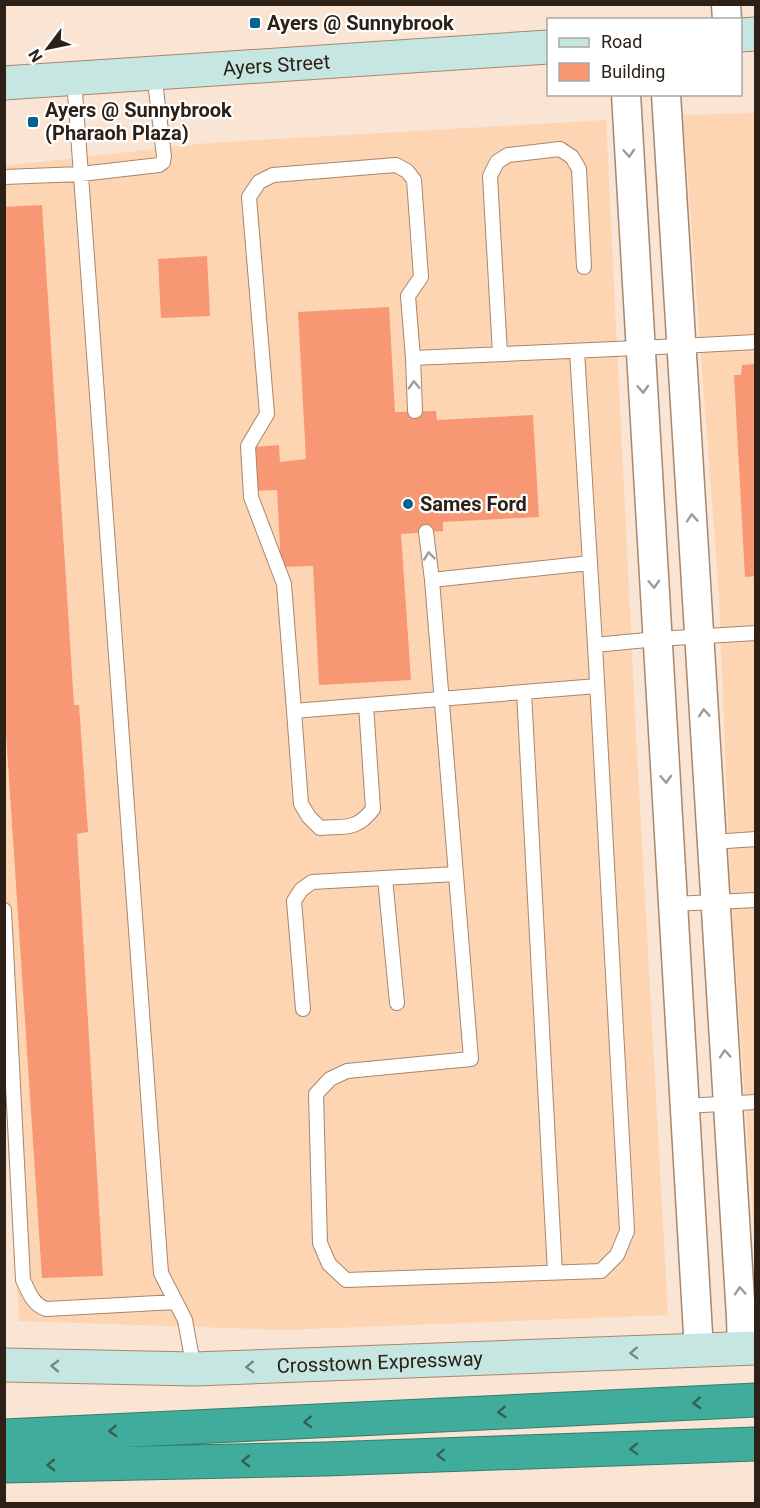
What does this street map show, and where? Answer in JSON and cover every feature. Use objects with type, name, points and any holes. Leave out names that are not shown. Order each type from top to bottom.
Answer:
[{"type":"highway","points":[[4,1436],[756,1400]]},
{"type":"highway","points":[[4,1466],[337,1459],[756,1444]]},
{"type":"main road","name":"Ayers Street","points":[[4,83],[547,47]]},
{"type":"main road","name":"Crosstown Expressway","points":[[4,1365],[194,1369],[749,1349]]},
{"type":"street","points":[[626,96],[699,1351]]},
{"type":"street","points":[[666,96],[716,902],[742,1102],[749,1349]]},
{"type":"lane","points":[[4,177],[81,174],[159,165],[163,162],[164,156],[154,74]]},
{"type":"lane","points":[[74,79],[161,1274],[185,1320],[194,1369]]},
{"type":"lane","points":[[500,354],[490,176],[497,162],[508,155],[560,149],[572,157],[579,169],[584,267]]},
{"type":"lane","points":[[366,705],[373,809],[355,826],[320,828],[301,804],[284,584],[251,497],[248,446],[267,414],[249,197],[259,182],[273,175],[396,165],[407,171],[414,180],[422,277],[408,296],[415,411]]},
{"type":"lane","points":[[413,358],[756,342]]},
{"type":"lane","points":[[426,532],[432,580],[471,1059],[347,1071],[330,1079],[316,1094],[320,1243],[329,1263],[346,1280],[601,1271],[617,1255],[627,1231],[577,351]]},
{"type":"lane","points":[[432,580],[590,563]]},
{"type":"lane","points":[[595,645],[756,633]]},
{"type":"lane","points":[[294,711],[597,686]]},
{"type":"lane","points":[[524,692],[555,1273]]},
{"type":"lane","points":[[712,842],[756,839]]},
{"type":"lane","points":[[303,1009],[294,901],[301,890],[312,882],[456,874]]},
{"type":"lane","points":[[385,878],[396,1003]]},
{"type":"lane","points":[[673,904],[756,900]]},
{"type":"lane","points":[[4,910],[23,1280],[38,1306],[46,1309],[176,1302]]},
{"type":"lane","points":[[685,1106],[742,1102]]},
{"type":"shaded area","points":[[755,113],[755,1248],[730,881],[719,596],[683,115]]},
{"type":"shaded area","points":[[606,120],[636,734],[668,1315],[283,1330],[19,1321],[4,1069],[4,166],[208,143]]},
{"type":"building","points":[[42,205],[74,705],[79,705],[88,832],[77,834],[103,1276],[42,1278],[4,703],[4,207]]},
{"type":"building","points":[[207,256],[210,316],[161,318],[158,259]]},
{"type":"building","name":"Sames Ford","points":[[389,307],[395,412],[436,411],[437,420],[533,415],[539,517],[443,522],[443,531],[401,534],[411,680],[319,685],[313,566],[281,567],[277,490],[254,491],[253,447],[279,445],[280,462],[306,459],[298,312]]},
{"type":"building","points":[[756,364],[756,576],[745,577],[734,375],[741,375],[742,365]]},
{"type":"place","name":"Ayers @ Sunnybrook","points":[[255,23]]},
{"type":"place","name":"Ayers @ Sunnybrook (Pharaoh Plaza)","points":[[33,122]]},
{"type":"place","name":"Sames Ford","points":[[408,504]]}]
